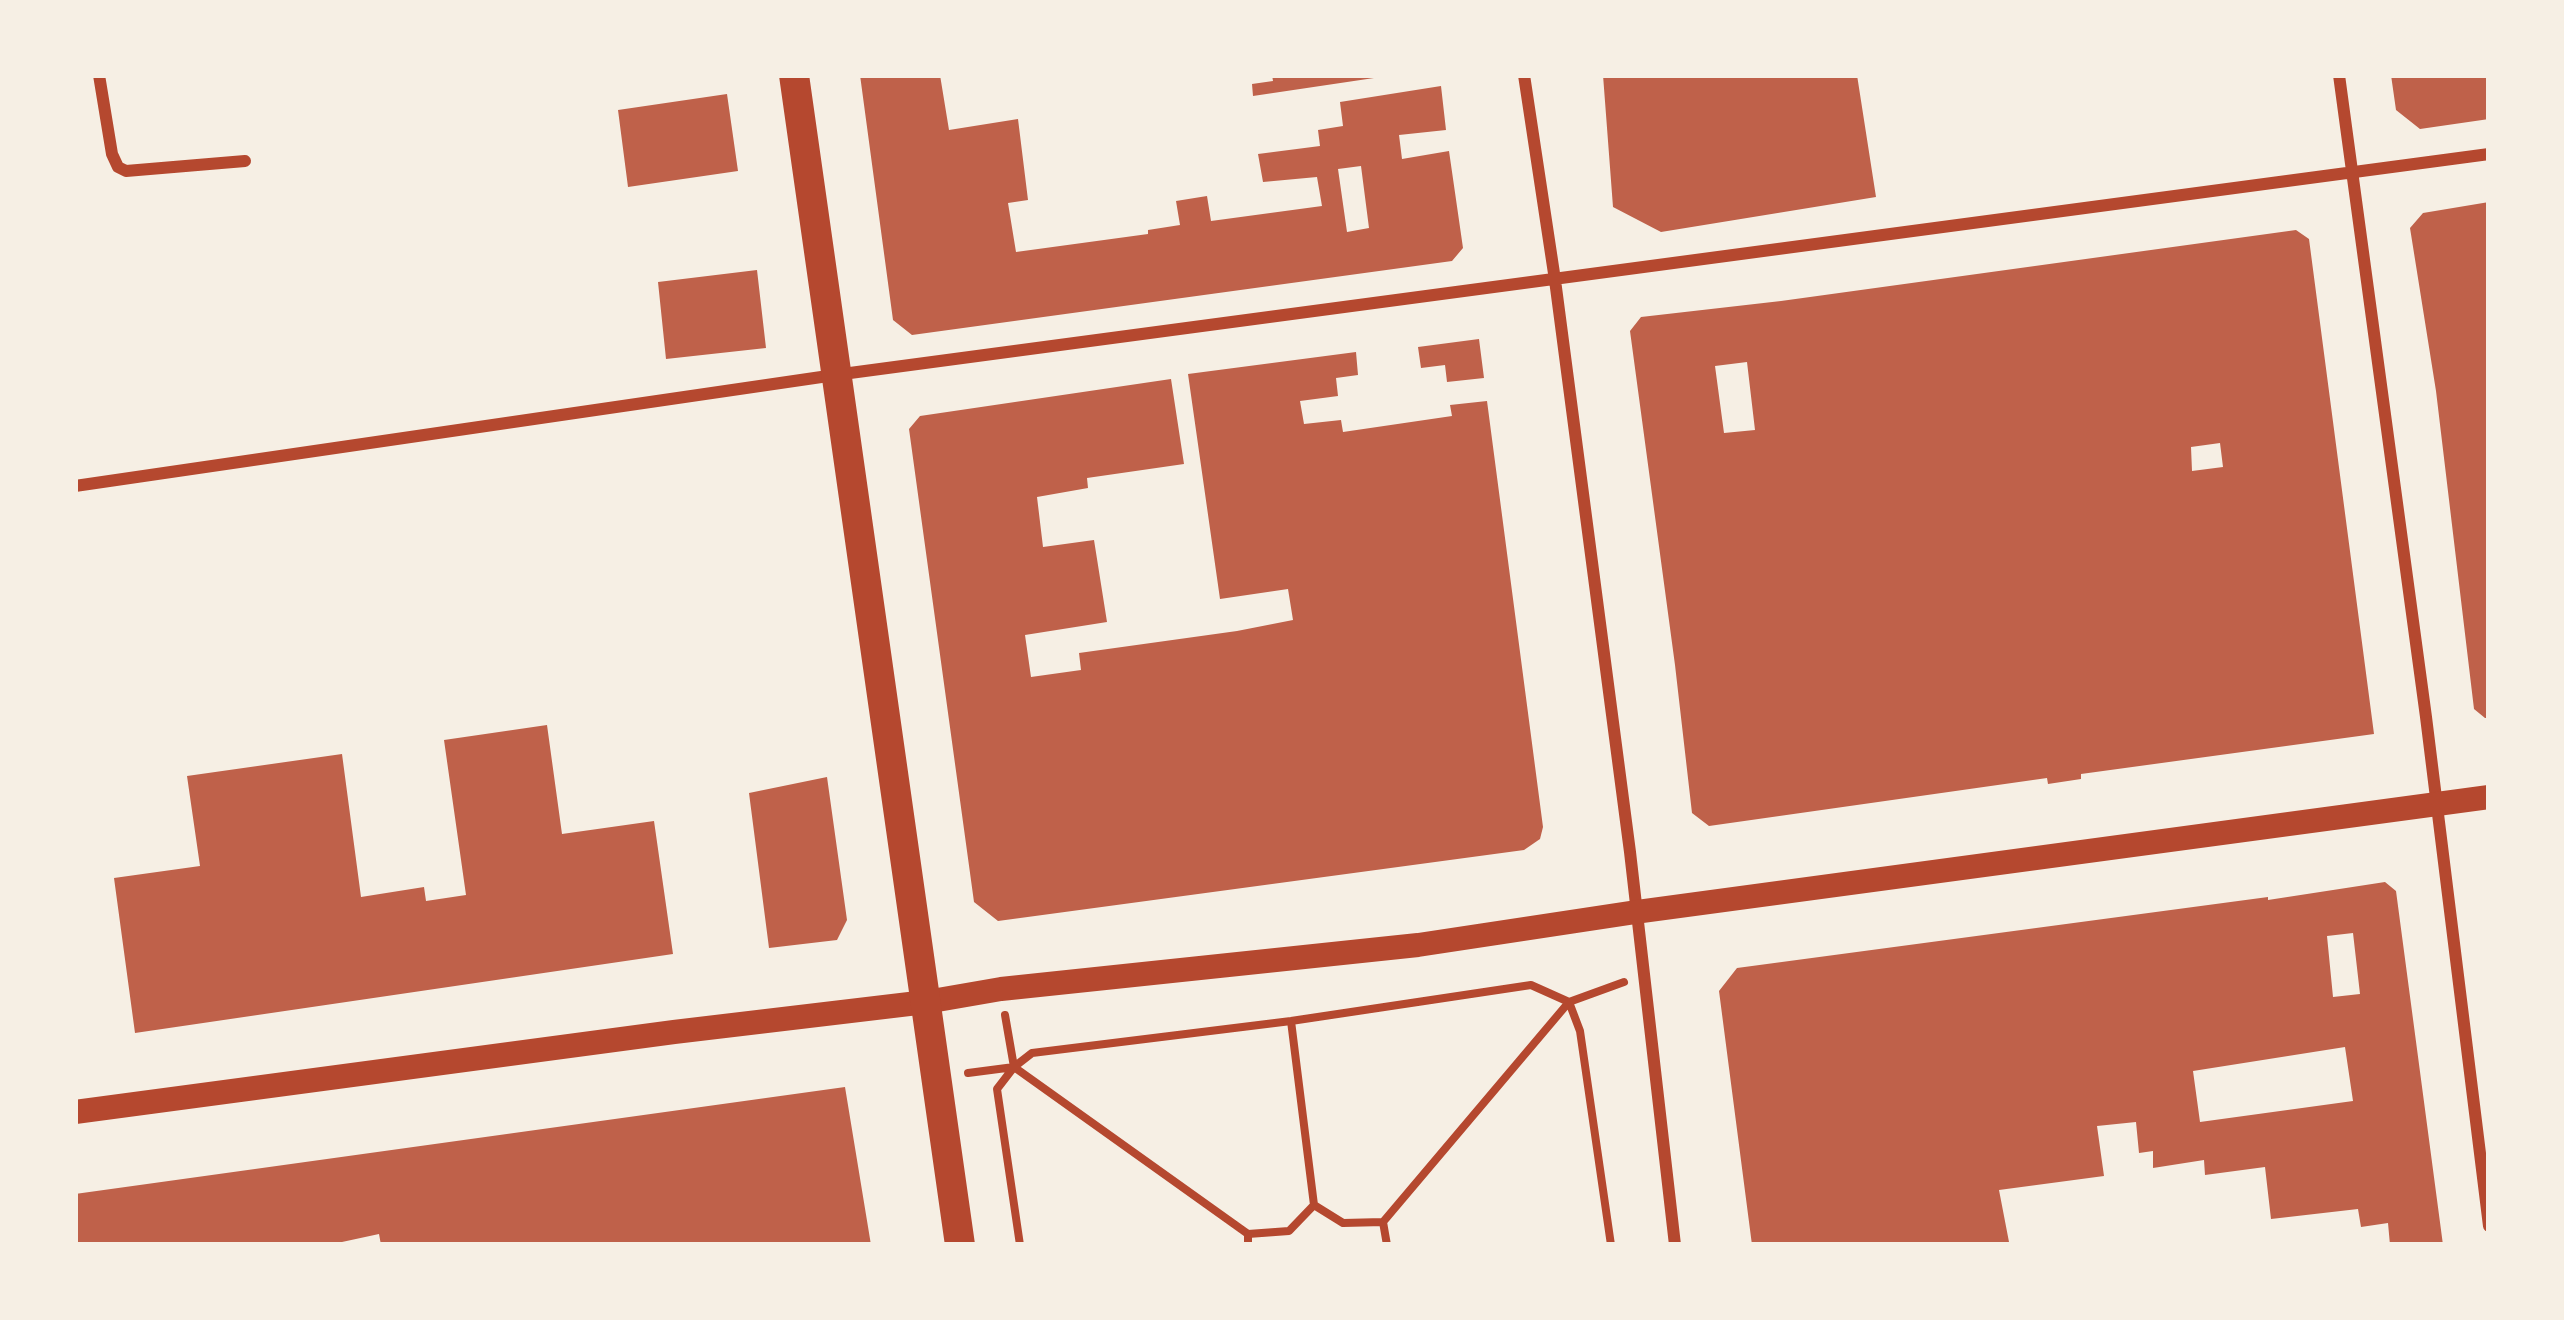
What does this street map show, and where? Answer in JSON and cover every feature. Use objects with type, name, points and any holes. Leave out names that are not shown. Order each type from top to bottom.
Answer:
[{"type":"main road","points":[[794,75],[961,1245]]},
{"type":"main road","points":[[75,1112],[1001,989],[1418,945],[2489,797]]},
{"type":"street","points":[[99,75],[118,167],[126,171],[245,161]]},
{"type":"street","points":[[1524,75],[1556,280],[1675,1245]]},
{"type":"street","points":[[2339,75],[2489,1226]]},
{"type":"street","points":[[75,486],[835,375],[2489,154]]},
{"type":"path","points":[[1291,1021],[1314,1204],[1343,1223],[1382,1222],[1569,1002],[1642,976]]},
{"type":"path","points":[[1020,1245],[997,1089],[1013,1067],[1032,1053],[1531,985],[1569,1002],[1580,1031],[1611,1245]]},
{"type":"path","points":[[1001,989],[1013,1067]]},
{"type":"path","points":[[937,1077],[1013,1067],[1248,1240],[1289,1231],[1314,1204]]},
{"type":"path","points":[[1382,1222],[1387,1245]]},
{"type":"building","points":[[860,75],[940,75],[949,130],[1018,119],[1028,200],[1008,203],[1016,252],[1148,234],[1148,230],[1180,225],[1176,201],[1207,196],[1211,221],[1322,206],[1317,177],[1263,182],[1258,154],[1320,146],[1318,130],[1343,126],[1340,102],[1441,86],[1446,130],[1399,135],[1402,159],[1449,151],[1463,248],[1452,261],[912,335],[893,320]],"holes":[[[1361,166],[1369,228],[1347,232],[1338,169]]]},
{"type":"building","points":[[1272,75],[1374,78],[1253,96],[1252,84],[1273,81]]},
{"type":"building","points":[[1603,75],[1857,75],[1876,197],[1661,232],[1613,207]]},
{"type":"building","points":[[2391,75],[2489,75],[2489,119],[2420,129],[2396,110]]},
{"type":"building","points":[[727,94],[738,171],[628,187],[618,110]]},
{"type":"building","points":[[2489,202],[2489,718],[2485,718],[2474,709],[2436,391],[2410,228],[2423,213]]},
{"type":"building","points":[[2296,230],[2309,239],[2374,734],[2081,774],[2081,779],[2048,784],[2047,778],[1709,826],[1692,813],[1630,331],[1641,317]],"holes":[[[1747,362],[1755,430],[1724,433],[1715,366]],[[2220,443],[2223,467],[2192,471],[2191,447]]]},
{"type":"building","points":[[757,270],[766,348],[666,359],[658,282]]},
{"type":"building","points":[[1479,339],[1484,378],[1447,382],[1445,365],[1421,368],[1418,347]]},
{"type":"building","points":[[1356,352],[1358,375],[1336,378],[1338,396],[1300,401],[1304,424],[1341,420],[1343,432],[1452,416],[1450,405],[1487,401],[1543,827],[1540,839],[1524,850],[998,921],[974,902],[909,429],[920,416],[1171,379],[1184,464],[1087,478],[1088,488],[1037,497],[1043,547],[1094,540],[1107,622],[1025,635],[1031,677],[1081,670],[1079,653],[1293,620],[1288,589],[1220,599],[1188,374]]},
{"type":"building","points":[[547,725],[562,834],[654,821],[673,954],[135,1033],[114,878],[200,866],[187,776],[342,754],[361,897],[424,887],[426,901],[466,895],[444,740]]},
{"type":"building","points":[[827,777],[847,920],[837,940],[769,948],[749,793]]},
{"type":"building","points":[[2385,882],[2396,891],[2443,1245],[2390,1245],[2388,1223],[2361,1227],[2358,1209],[2271,1219],[2265,1167],[2205,1175],[2204,1160],[2153,1168],[2153,1151],[2139,1153],[2136,1122],[2097,1126],[2104,1176],[1999,1190],[2009,1242],[1752,1245],[1719,991],[1737,968]],"holes":[[[2353,933],[2360,994],[2333,997],[2327,936]],[[2345,1047],[2353,1101],[2200,1122],[2193,1071]]]},
{"type":"building","points":[[845,1087],[871,1245],[381,1245],[379,1234],[343,1245],[75,1245],[75,1194]]}]
